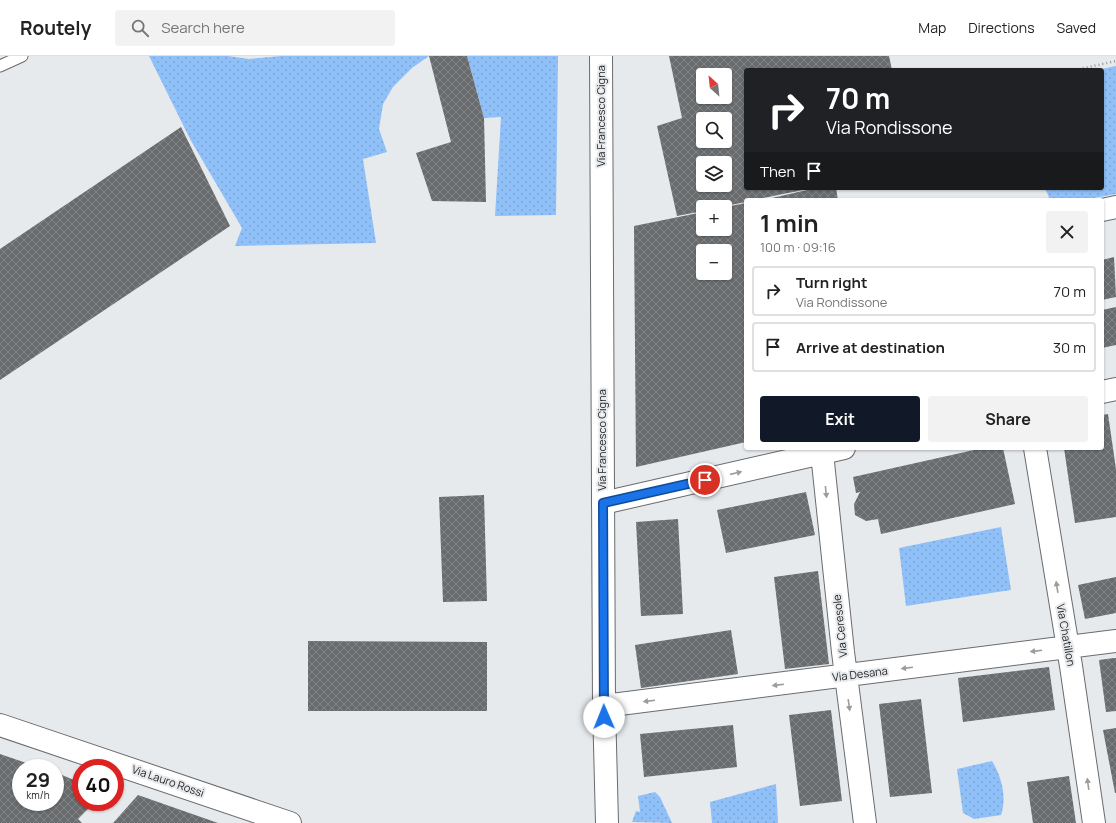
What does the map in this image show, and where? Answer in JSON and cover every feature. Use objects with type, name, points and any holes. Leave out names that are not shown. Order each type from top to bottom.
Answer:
[{"type":"street","name":"Via Francesco Cigna","points":[[601,56],[604,706],[607,823]]},
{"type":"street","points":[[1104,210],[1116,207]]},
{"type":"street","points":[[1104,392],[1116,389]]},
{"type":"street","points":[[603,503],[835,450]]},
{"type":"street","name":"Via Chatillon","points":[[1035,450],[1094,823]]},
{"type":"street","name":"Via Ceresole","points":[[822,453],[846,676],[865,823]]},
{"type":"street","name":"Via Desana","points":[[604,706],[1116,641]]},
{"type":"street","name":"Via Lauro Rossi","points":[[0,725],[290,823]]},
{"type":"lane","points":[[0,66],[22,56]]},
{"type":"path","points":[[1084,68],[1116,61]]},
{"type":"shaded area","points":[[149,56],[228,56],[249,59],[281,56],[429,56],[412,68],[393,87],[383,104],[379,129],[387,152],[363,159],[376,243],[235,246],[242,228],[190,139]]},
{"type":"shaded area","points":[[467,56],[558,56],[556,215],[495,216],[501,117],[484,118]]},
{"type":"shaded area","points":[[1116,66],[1116,194],[1094,198],[1049,198],[1046,190],[1104,190],[1104,68]]},
{"type":"shaded area","points":[[1001,527],[1011,590],[906,606],[899,548]]},
{"type":"shaded area","points":[[992,761],[1001,781],[1004,802],[1001,815],[974,819],[963,813],[957,769]]},
{"type":"shaded area","points":[[776,784],[778,823],[712,823],[710,802]]},
{"type":"shaded area","points":[[655,792],[660,797],[672,823],[632,822],[636,811],[640,812],[638,796]]},
{"type":"building","points":[[429,56],[467,56],[484,118],[486,202],[432,201],[416,153],[451,142]]},
{"type":"building","points":[[669,56],[889,56],[892,68],[744,68],[744,190],[803,190],[764,198],[744,198],[744,202],[732,205],[732,200],[696,200],[696,212],[677,216],[657,126],[682,118]]},
{"type":"building","points":[[181,127],[230,226],[0,380],[0,249]]},
{"type":"building","points":[[807,190],[836,190],[838,198],[772,198]]},
{"type":"building","points":[[744,203],[744,442],[636,467],[634,226],[696,213],[696,236],[732,236],[732,206]]},
{"type":"building","points":[[1114,257],[1116,297],[1104,300],[1104,260]]},
{"type":"building","points":[[1116,307],[1116,345],[1104,348],[1104,310]]},
{"type":"building","points":[[1108,414],[1116,469],[1116,517],[1075,523],[1064,450],[1104,450],[1104,415]]},
{"type":"building","points":[[974,450],[1003,450],[1015,504],[881,534],[878,519],[866,521],[855,515],[854,504],[860,492],[856,493],[853,477]]},
{"type":"building","points":[[806,492],[815,535],[726,553],[717,510]]},
{"type":"building","points":[[484,495],[487,601],[443,602],[439,497]]},
{"type":"building","points":[[678,519],[683,614],[641,616],[636,522]]},
{"type":"building","points":[[818,571],[829,664],[785,669],[774,577]]},
{"type":"building","points":[[1116,577],[1116,613],[1085,619],[1078,585]]},
{"type":"building","points":[[731,630],[738,674],[641,688],[635,645]]},
{"type":"building","points":[[308,641],[487,642],[487,711],[308,711]]},
{"type":"building","points":[[1116,658],[1116,711],[1106,712],[1099,660]]},
{"type":"building","points":[[1049,667],[1055,710],[963,722],[958,678]]},
{"type":"building","points":[[921,699],[932,793],[890,797],[879,704]]},
{"type":"building","points":[[831,710],[842,801],[800,806],[789,715]]},
{"type":"building","points":[[733,725],[737,767],[644,777],[640,734]]},
{"type":"building","points":[[1116,728],[1116,793],[1115,793],[1103,730]]},
{"type":"building","points":[[0,754],[15,759],[12,759],[12,811],[64,811],[64,776],[72,779],[72,811],[86,811],[78,819],[82,823],[0,823]]},
{"type":"building","points":[[1069,776],[1076,823],[1033,823],[1027,782]]},
{"type":"building","points":[[138,795],[218,823],[113,823]]},
{"type":"route","points":[[604,717],[603,503],[705,480]]}]
